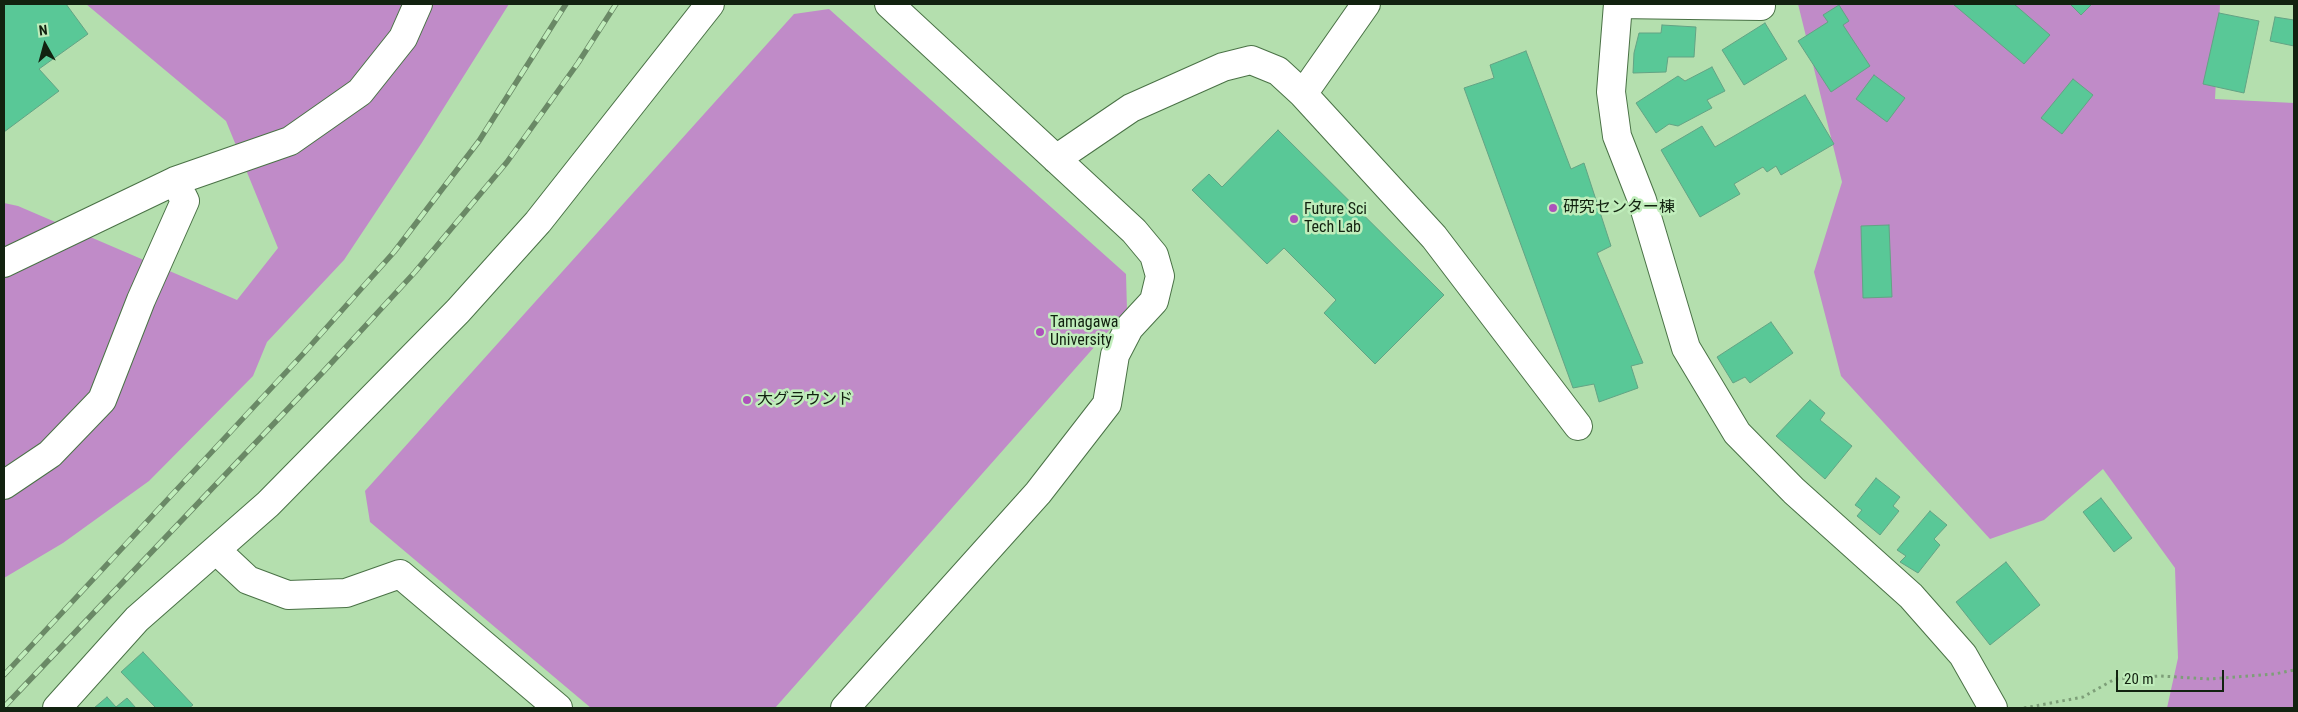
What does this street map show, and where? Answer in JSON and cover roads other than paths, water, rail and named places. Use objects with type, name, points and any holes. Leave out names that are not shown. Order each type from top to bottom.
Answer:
[{"type":"street","points":[[4,263],[175,182],[290,141],[360,92],[403,38],[418,4]]},
{"type":"street","points":[[57,708],[137,620],[268,504],[458,311],[538,222],[710,4]]},
{"type":"street","points":[[845,708],[1038,493],[1107,404],[1115,355],[1130,328],[1154,301],[1160,276],[1154,255],[1134,230],[889,4]]},
{"type":"street","points":[[1303,94],[1366,4]]},
{"type":"street","points":[[1761,6],[1618,4],[1611,92],[1617,136],[1642,200],[1686,348],[1737,433],[1794,491],[1911,596],[1963,655],[1993,708]]},
{"type":"street","points":[[1056,158],[1131,108],[1223,67],[1251,60],[1278,71],[1303,94],[1434,237],[1578,426]]},
{"type":"street","points":[[4,485],[50,454],[102,400],[141,300],[185,201],[175,182]]},
{"type":"street","points":[[216,550],[248,580],[288,596],[346,593],[400,574],[558,708]]},
{"type":"railway","points":[[4,675],[303,354],[394,252],[479,141],[566,4]]},
{"type":"railway","points":[[4,707],[323,372],[415,272],[507,162],[578,63],[616,4]]},
{"type":"place","name":"研究センター棟","points":[[1553,208]]},
{"type":"place","name":"Future Sci Tech Lab","points":[[1294,219]]},
{"type":"place","name":"Tamagawa University","points":[[1040,332]]},
{"type":"place","name":"大グラウンド","points":[[747,400]]}]
